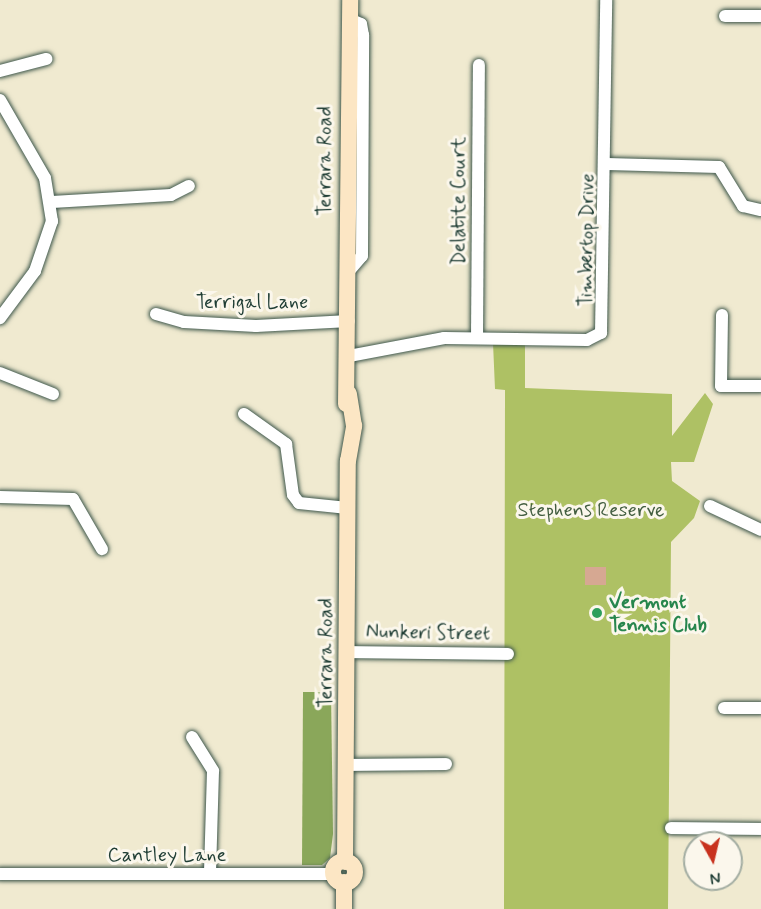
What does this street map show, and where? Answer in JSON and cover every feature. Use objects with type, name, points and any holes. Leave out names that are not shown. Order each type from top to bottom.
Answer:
[{"type":"main road","name":"Terrara Road","points":[[344,909],[341,873],[347,765],[350,0]]},
{"type":"street","name":"Timbertop Drive","points":[[349,356],[477,338],[587,340],[601,333],[607,164],[606,0]]},
{"type":"street","points":[[725,16],[761,16]]},
{"type":"street","points":[[0,71],[46,58]]},
{"type":"street","name":"Delatite Court","points":[[477,338],[479,65]]},
{"type":"street","points":[[0,100],[36,158],[51,202],[44,255],[4,305],[0,318]]},
{"type":"street","points":[[0,126],[11,119]]},
{"type":"street","points":[[607,164],[719,167],[743,206],[761,210]]},
{"type":"street","points":[[51,202],[171,195],[189,186]]},
{"type":"street","name":"Terrigal Lane","points":[[156,314],[184,322],[256,326],[349,321]]},
{"type":"street","points":[[722,315],[721,386],[761,386]]},
{"type":"street","points":[[0,373],[53,394]]},
{"type":"street","points":[[244,414],[286,444],[299,503],[348,508]]},
{"type":"street","points":[[0,497],[74,499],[102,549]]},
{"type":"street","points":[[710,506],[761,530]]},
{"type":"street","name":"Nunkeri Street","points":[[347,652],[508,654]]},
{"type":"street","points":[[724,708],[761,708]]},
{"type":"street","points":[[192,737],[213,771],[210,874]]},
{"type":"street","points":[[347,765],[446,764]]},
{"type":"street","points":[[670,828],[761,829]]},
{"type":"street","name":"Cantley Lane","points":[[0,874],[341,873]]},
{"type":"green space","name":"Stephens Reserve","points":[[493,343],[525,345],[525,388],[672,394],[672,436],[705,393],[713,404],[694,462],[671,462],[672,481],[700,501],[694,518],[671,542],[668,909],[504,909],[505,390],[495,389]]},
{"type":"green space","points":[[303,692],[331,692],[333,834],[330,858],[322,865],[302,865]]},
{"type":"building","points":[[585,567],[606,567],[606,585],[585,585]]},
{"type":"place","name":"Vermont Tennis Club","points":[[597,613]]}]
